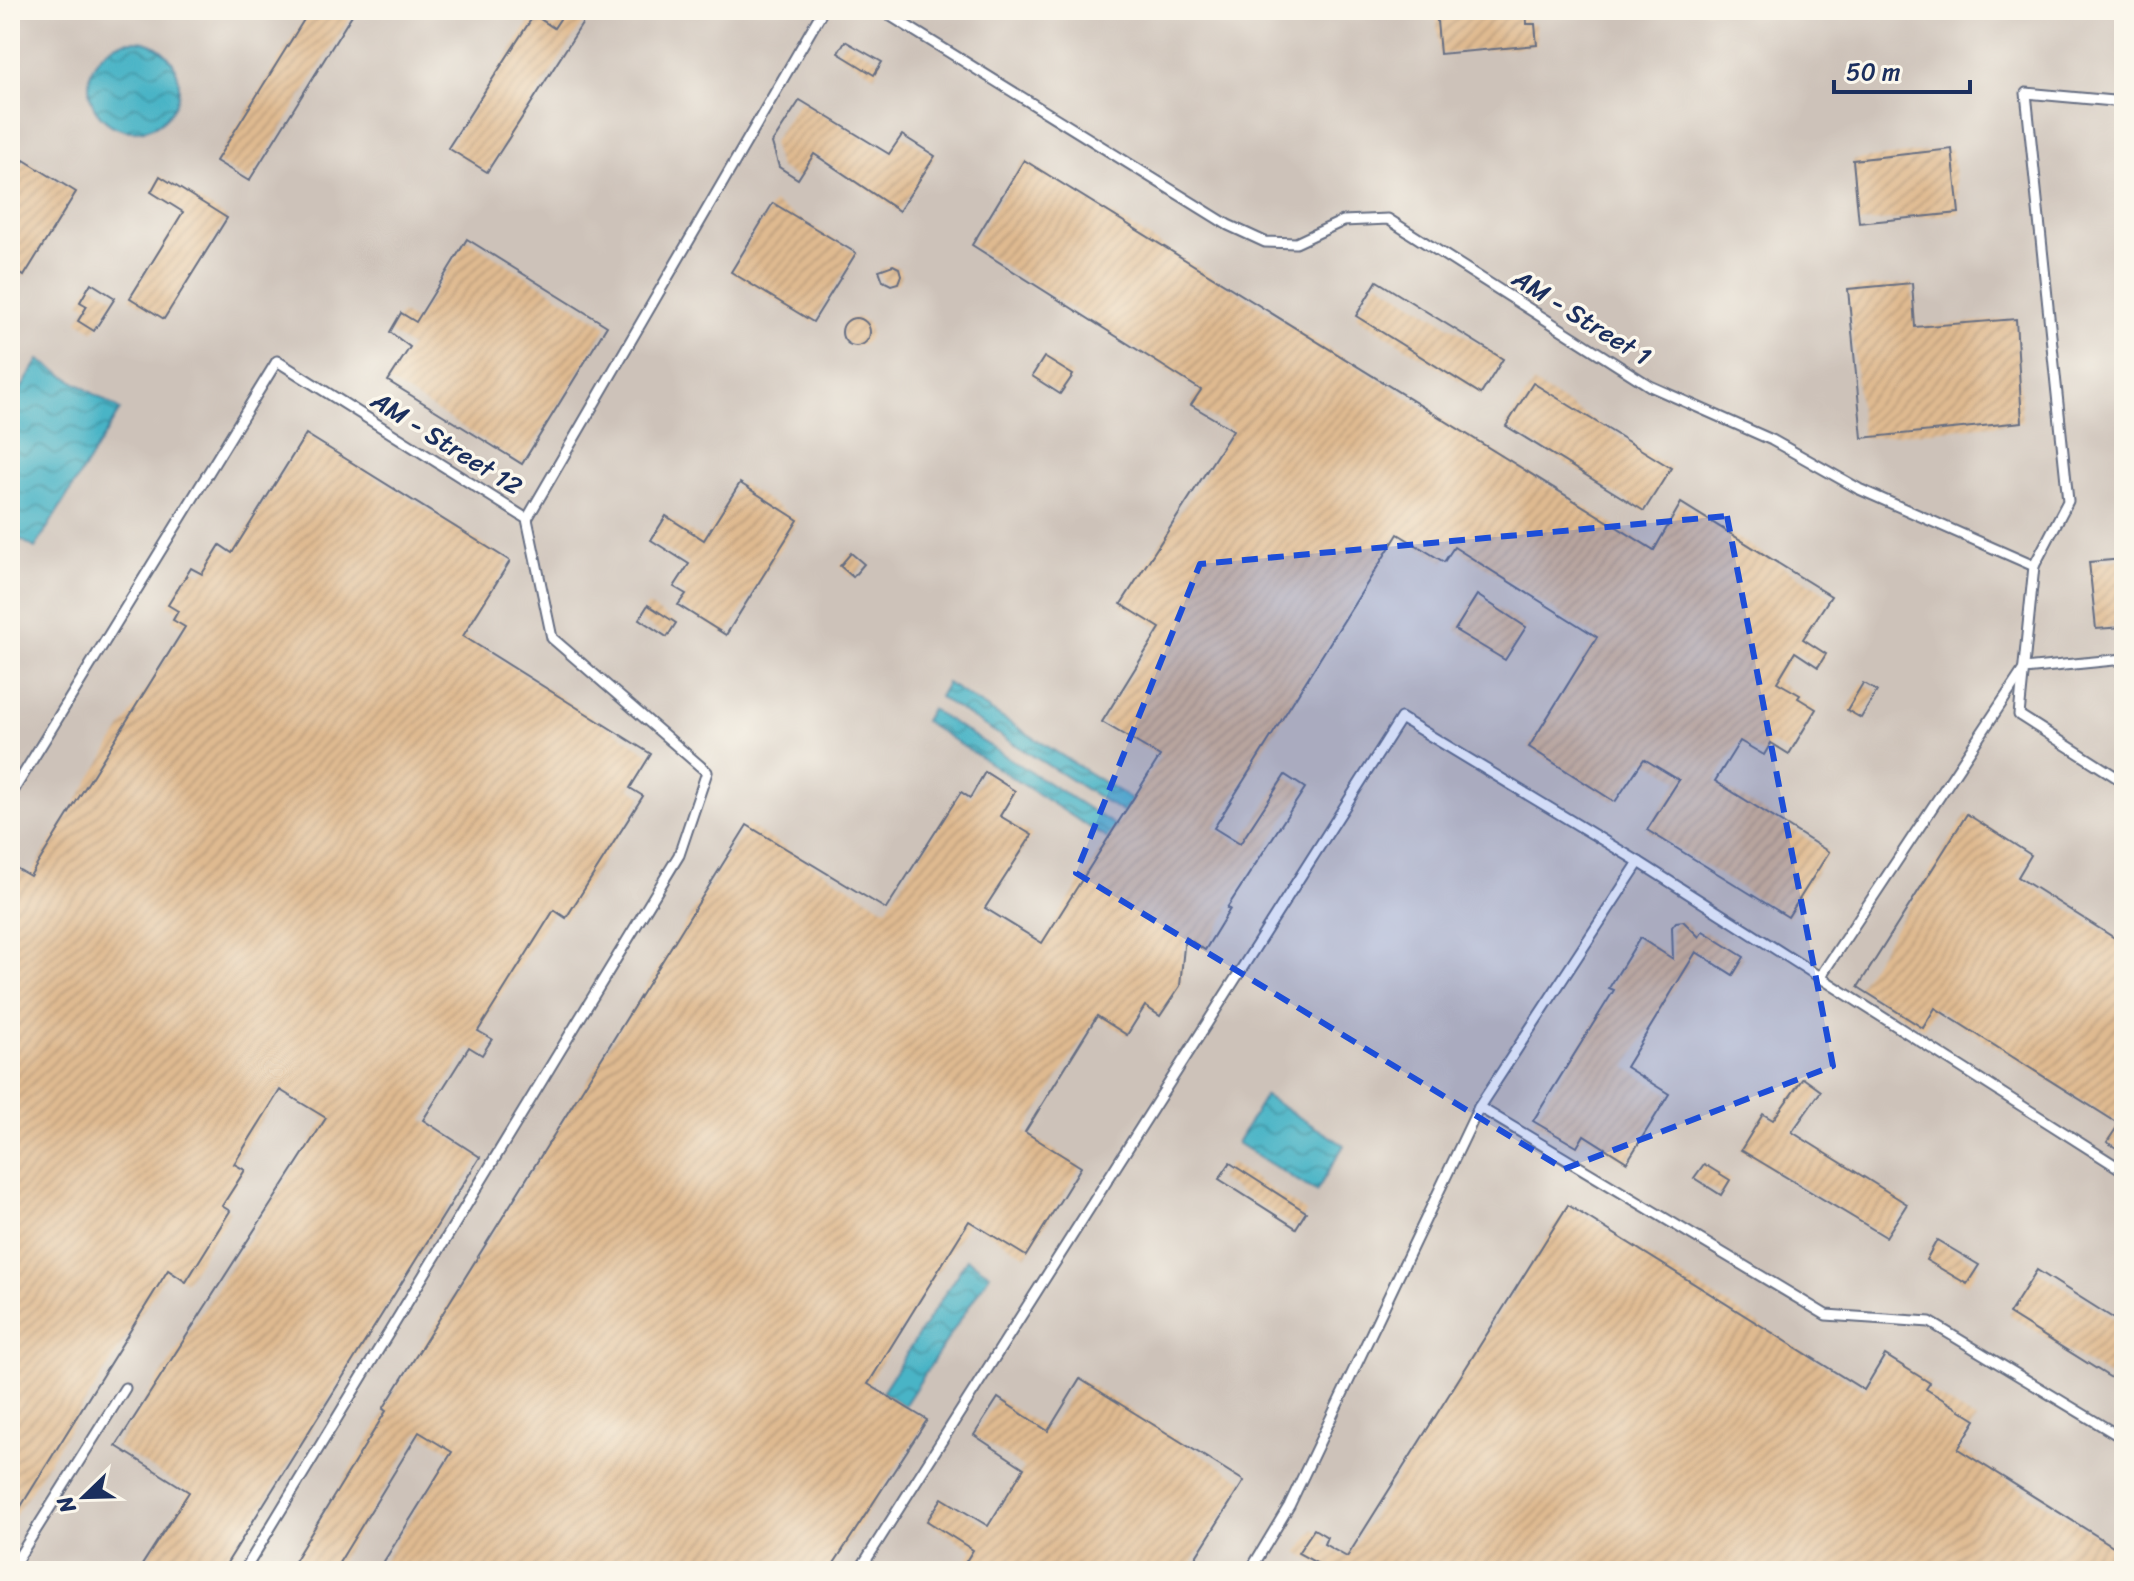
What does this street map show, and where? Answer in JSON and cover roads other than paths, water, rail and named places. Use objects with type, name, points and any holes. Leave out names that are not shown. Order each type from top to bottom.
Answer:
[{"type":"lane","name":"AM - Street 12","points":[[10,796],[277,361],[527,519],[823,10]]},
{"type":"lane","name":"AM - Street 1","points":[[881,10],[1228,225],[1265,242],[1296,243],[1343,221],[1388,219],[1650,386],[1772,440],[1859,489],[2034,566]]},
{"type":"lane","points":[[2124,102],[2026,93],[2068,501],[2034,566],[2019,715],[2124,782]]},
{"type":"lane","points":[[244,1571],[679,855],[707,772],[552,638],[527,519]]},
{"type":"lane","points":[[2024,669],[2124,659]]},
{"type":"lane","points":[[1820,977],[2024,669]]},
{"type":"lane","points":[[859,1571],[1401,718],[1639,862],[2124,1171]]},
{"type":"lane","points":[[1250,1571],[1289,1506],[1479,1107],[1639,862]]},
{"type":"lane","points":[[1479,1107],[1826,1315],[1930,1322],[2124,1439]]},
{"type":"lane","points":[[10,1571],[125,1388]]},
{"type":"water","points":[[134,41],[159,49],[171,61],[179,86],[171,111],[159,123],[134,131],[109,123],[97,111],[89,86],[97,61],[109,49]]},
{"type":"water","points":[[39,360],[120,410],[35,548],[10,533],[10,407]]},
{"type":"water","points":[[947,683],[1132,800],[1124,813],[939,697]]},
{"type":"water","points":[[931,709],[1116,826],[1108,839],[924,721]]},
{"type":"water","points":[[1265,1096],[1344,1145],[1316,1192],[1237,1143]]},
{"type":"water","points":[[967,1259],[990,1274],[904,1406],[882,1392]]}]
